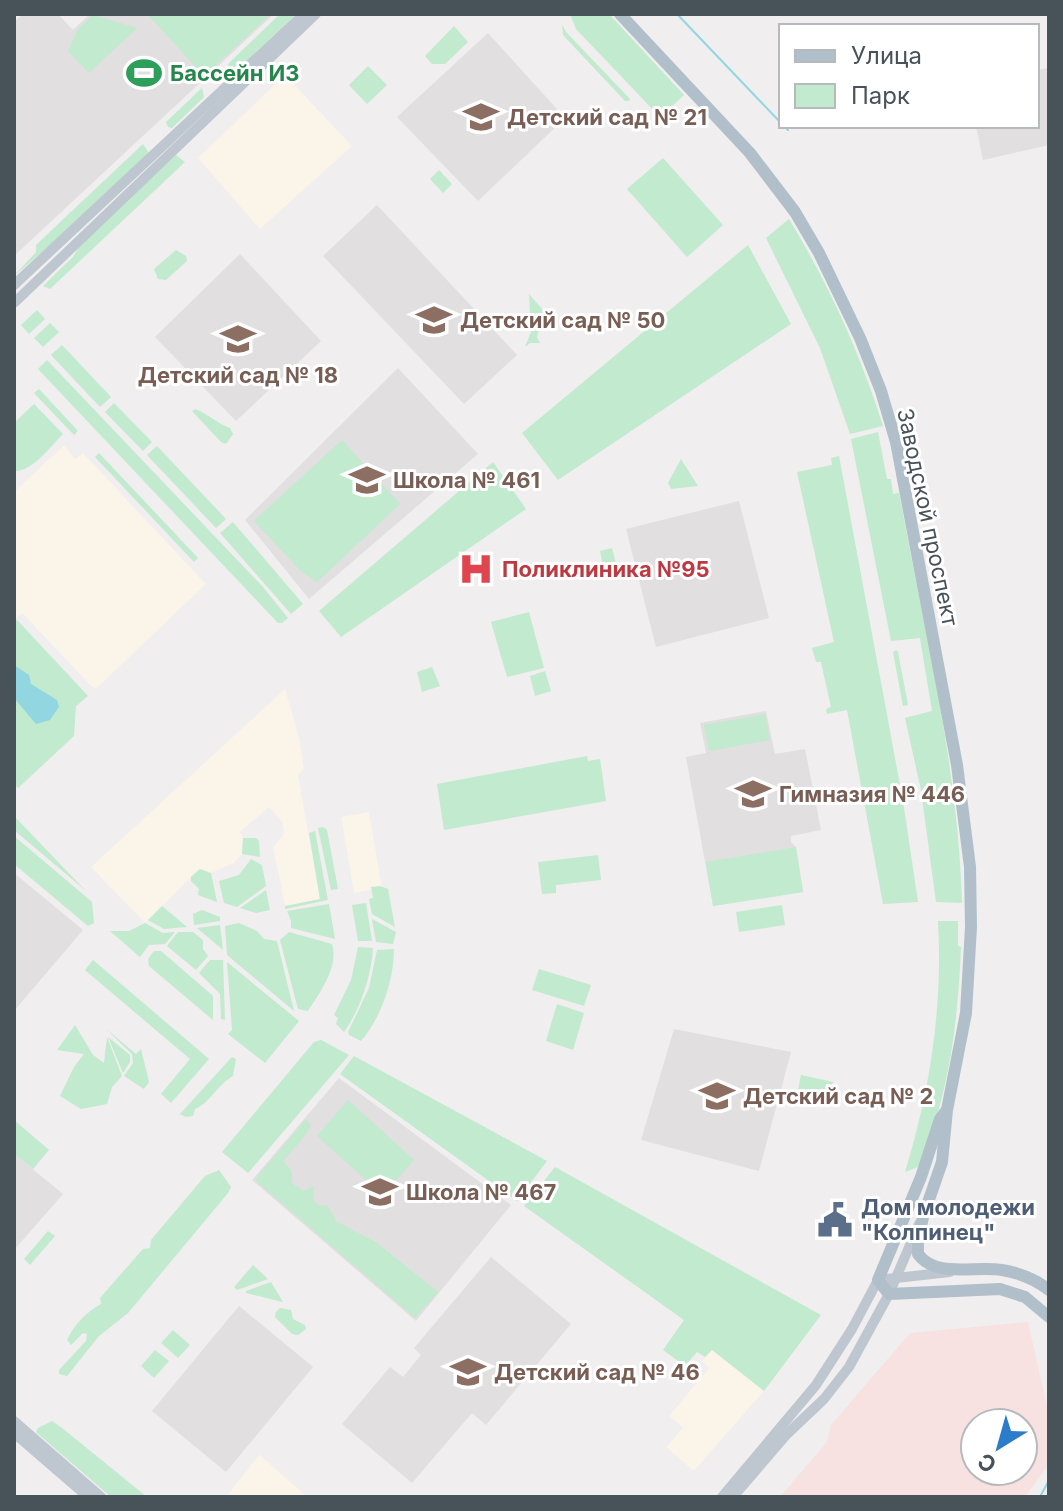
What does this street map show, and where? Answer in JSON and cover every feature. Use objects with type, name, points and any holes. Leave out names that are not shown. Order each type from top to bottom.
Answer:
[{"type":"main road","points":[[14,285],[304,14]]},
{"type":"main road","points":[[14,303],[316,14]]},
{"type":"main road","name":"Заводской проспект","points":[[620,14],[750,153],[795,212],[819,253],[860,338],[892,427],[957,765],[970,867],[968,993],[947,1110],[942,1162],[923,1217],[889,1294],[849,1367],[824,1399],[787,1434],[733,1497]]},
{"type":"main road","name":"Заводской проспект","points":[[722,1497],[816,1385],[842,1346],[878,1280],[921,1177],[940,1119],[947,1110]]},
{"type":"main road","points":[[923,1217],[918,1242],[921,1258],[934,1266],[960,1270]]},
{"type":"main road","points":[[878,1280],[960,1270],[1004,1270],[1032,1279],[1049,1290]]},
{"type":"main road","points":[[878,1280],[889,1294],[1000,1289],[1025,1297],[1049,1317]]},
{"type":"main road","points":[[14,1421],[101,1497]]},
{"type":"main road","points":[[14,1433],[88,1497]]},
{"type":"shaded area","points":[[23,14],[58,14],[73,30],[90,14],[274,14],[14,256],[14,22]]},
{"type":"shaded area","name":"Детский сад № 21","points":[[488,33],[565,118],[478,201],[397,117]]},
{"type":"shaded area","points":[[1049,68],[1049,145],[983,160],[976,128],[1039,128],[1039,70]]},
{"type":"shaded area","points":[[285,75],[352,146],[260,229],[198,158]]},
{"type":"shaded area","name":"Детский сад № 50","points":[[377,205],[517,355],[464,404],[323,256]]},
{"type":"shaded area","name":"Детский сад № 18","points":[[240,254],[321,341],[236,421],[155,337]]},
{"type":"shaded area","name":"Школа № 461","points":[[398,368],[478,454],[309,599],[245,520]]},
{"type":"shaded area","points":[[64,445],[75,459],[83,453],[206,584],[96,689],[22,613],[14,620],[14,492]]},
{"type":"shaded area","points":[[739,501],[769,618],[656,647],[626,529]]},
{"type":"shaded area","points":[[285,689],[299,738],[304,769],[298,775],[320,900],[285,906],[273,847],[284,830],[282,822],[269,807],[240,832],[243,838],[242,854],[234,863],[211,873],[199,869],[145,923],[91,867]]},
{"type":"shaded area","name":"Гимназия № 446","points":[[766,711],[775,754],[805,749],[821,830],[791,836],[791,842],[796,847],[803,892],[713,906],[686,757],[706,753],[700,723]]},
{"type":"shaded area","points":[[369,812],[382,888],[354,893],[341,817]]},
{"type":"shaded area","points":[[14,873],[83,930],[14,1011]]},
{"type":"shaded area","name":"Детский сад № 2","points":[[674,1029],[791,1052],[759,1171],[641,1140]]},
{"type":"shaded area","name":"Школа № 467","points":[[339,1078],[511,1205],[416,1321],[252,1180]]},
{"type":"shaded area","points":[[14,1154],[63,1194],[14,1250]]},
{"type":"shaded area","name":"Детский сад № 46","points":[[491,1257],[571,1324],[486,1425],[472,1413],[412,1483],[342,1424],[390,1367],[403,1377],[421,1355],[414,1348]]},
{"type":"shaded area","points":[[239,1306],[313,1367],[226,1472],[152,1411]]},
{"type":"shaded area","points":[[1028,1322],[1049,1416],[1049,1464],[1039,1478],[1039,1407],[959,1407],[959,1487],[1032,1487],[1025,1497],[780,1497],[827,1442],[831,1425],[910,1333]]},
{"type":"shaded area","points":[[712,1350],[720,1353],[764,1391],[694,1471],[666,1447],[683,1428],[669,1416],[709,1368],[702,1361]]},
{"type":"shaded area","points":[[260,1455],[307,1497],[226,1497]]},
{"type":"green space","points":[[147,14],[271,14],[204,76]]},
{"type":"green space","points":[[280,14],[296,14],[229,78],[225,72],[229,63]]},
{"type":"green space","points":[[570,14],[609,14],[684,95],[660,117],[576,29]]},
{"type":"green space","points":[[93,15],[137,28],[89,73],[68,51],[78,29]]},
{"type":"green space","points":[[562,24],[629,101],[625,101],[563,35]]},
{"type":"green space","points":[[454,26],[468,42],[445,64],[432,64],[425,56]]},
{"type":"green space","points":[[368,66],[387,85],[367,104],[349,85]]},
{"type":"green space","points":[[202,88],[204,97],[172,128],[168,127],[166,122]]},
{"type":"green space","points":[[143,144],[149,153],[14,276],[36,252],[36,245]]},
{"type":"green space","points":[[176,155],[185,162],[50,289],[43,286],[73,257],[82,242]]},
{"type":"green space","points":[[663,158],[723,225],[687,257],[627,189]]},
{"type":"green space","points":[[439,170],[452,184],[443,193],[430,179]]},
{"type":"green space","points":[[789,219],[842,320],[883,426],[850,434],[820,348],[766,238]]},
{"type":"green space","points":[[748,245],[791,324],[558,480],[522,433]]},
{"type":"green space","points":[[176,250],[186,256],[187,261],[166,280],[158,279],[154,269]]},
{"type":"green space","points":[[529,294],[555,324],[552,331],[548,327],[538,332],[540,343],[530,343],[525,347],[531,332]]},
{"type":"green space","points":[[37,310],[45,319],[29,334],[21,325]]},
{"type":"green space","points":[[50,323],[59,332],[43,347],[34,338]]},
{"type":"green space","points":[[62,345],[111,397],[100,407],[51,355]]},
{"type":"green space","points":[[47,360],[263,587],[288,618],[278,623],[38,369]]},
{"type":"green space","points":[[39,389],[78,431],[74,435],[34,393]]},
{"type":"green space","points":[[114,403],[152,442],[143,451],[105,412]]},
{"type":"green space","points":[[34,404],[63,434],[34,463],[14,471],[14,423]]},
{"type":"green space","points":[[195,409],[230,428],[233,434],[226,444],[192,411]]},
{"type":"green space","points":[[878,432],[887,479],[891,479],[893,494],[899,493],[938,697],[954,800],[962,903],[936,902],[921,790],[905,718],[932,711],[920,638],[891,641],[851,439]]},
{"type":"green space","points":[[342,440],[400,504],[317,582],[302,572],[254,521]]},
{"type":"green space","points":[[157,446],[226,519],[216,528],[147,455]]},
{"type":"green space","points":[[99,453],[198,558],[194,562],[95,457]]},
{"type":"green space","points":[[839,456],[903,801],[918,902],[883,904],[847,710],[827,714],[826,709],[831,707],[821,662],[816,662],[812,648],[834,642],[797,472],[832,465],[831,458]]},
{"type":"green space","points":[[681,459],[698,486],[671,489],[668,483]]},
{"type":"green space","points":[[493,462],[526,509],[341,637],[319,611]]},
{"type":"green space","points":[[233,522],[303,604],[291,614],[220,533]]},
{"type":"green space","points":[[612,548],[618,571],[605,574],[600,551]]},
{"type":"green space","points":[[529,612],[544,668],[507,677],[491,622]]},
{"type":"green space","points":[[17,620],[88,696],[76,706],[74,736],[18,788],[14,784],[14,623]]},
{"type":"green space","points":[[896,650],[908,705],[903,706],[893,652]]},
{"type":"green space","points":[[432,667],[440,686],[422,692],[417,672]]},
{"type":"green space","points":[[545,671],[551,691],[535,696],[530,676]]},
{"type":"green space","points":[[765,714],[770,740],[709,751],[704,725]]},
{"type":"green space","points":[[587,756],[588,761],[600,759],[606,801],[444,830],[437,784]]},
{"type":"green space","points":[[14,816],[85,890],[14,830]]},
{"type":"green space","points":[[318,828],[327,830],[338,889],[331,890]]},
{"type":"green space","points":[[315,831],[328,900],[285,909],[285,906],[320,899],[309,833]]},
{"type":"green space","points":[[14,836],[92,902],[94,923],[88,926],[14,864]]},
{"type":"green space","points":[[243,838],[259,841],[260,857],[242,854]]},
{"type":"green space","points":[[796,847],[803,892],[713,906],[706,862]]},
{"type":"green space","points":[[598,855],[601,880],[556,885],[556,893],[542,894],[538,862]]},
{"type":"green space","points":[[251,859],[262,865],[266,886],[237,907],[224,903],[219,881],[239,875]]},
{"type":"green space","points":[[200,869],[211,873],[217,902],[198,895],[199,889],[191,877]]},
{"type":"green space","points":[[371,887],[388,889],[395,927],[372,914],[369,899],[373,898]]},
{"type":"green space","points":[[266,890],[270,910],[256,913],[240,908]]},
{"type":"green space","points":[[366,903],[372,941],[358,941],[352,905]]},
{"type":"green space","points":[[329,904],[335,939],[291,928],[287,911]]},
{"type":"green space","points":[[782,905],[785,925],[739,932],[736,912]]},
{"type":"green space","points":[[162,906],[187,927],[164,929],[148,920]]},
{"type":"green space","points":[[202,910],[220,917],[220,921],[194,925],[193,914]]},
{"type":"green space","points":[[372,919],[396,932],[393,944],[376,942]]},
{"type":"green space","points":[[938,921],[958,921],[958,946],[961,947],[954,1031],[944,1087],[929,1141],[918,1167],[905,1172],[933,1048],[938,985]]},
{"type":"green space","points":[[145,923],[163,933],[175,932],[165,944],[149,945],[140,957],[110,931],[129,931]]},
{"type":"green space","points":[[239,923],[257,931],[264,939],[277,941],[294,1011],[227,955],[225,926]]},
{"type":"green space","points":[[220,925],[223,950],[197,928]]},
{"type":"green space","points":[[178,932],[193,932],[203,940],[203,949],[208,956],[196,970],[167,946]]},
{"type":"green space","points":[[289,932],[332,944],[331,970],[308,1011],[298,1009],[280,940]]},
{"type":"green space","points":[[358,947],[373,948],[372,959],[360,1003],[344,1032],[336,1024],[338,1018],[334,1015],[351,980]]},
{"type":"green space","points":[[394,949],[385,998],[375,1021],[361,1041],[348,1032],[369,988],[377,950]]},
{"type":"green space","points":[[154,951],[161,951],[213,996],[213,1020],[149,966],[148,959]]},
{"type":"green space","points":[[93,960],[209,1059],[171,1103],[161,1094],[190,1059],[85,970]]},
{"type":"green space","points":[[210,960],[223,960],[225,1020],[221,1019],[220,994],[199,973]]},
{"type":"green space","points":[[227,962],[299,1021],[265,1063],[228,1034],[232,1030]]},
{"type":"green space","points":[[539,969],[591,985],[584,1006],[532,990]]},
{"type":"green space","points":[[557,1004],[584,1013],[573,1050],[546,1041]]},
{"type":"green space","points":[[75,1025],[93,1055],[104,1063],[107,1037],[122,1076],[112,1087],[107,1104],[81,1109],[60,1096],[84,1054],[57,1050]]},
{"type":"green space","points":[[105,1028],[136,1054],[141,1049],[149,1082],[144,1089],[124,1076],[133,1063],[132,1054]]},
{"type":"green space","points":[[108,1037],[130,1055],[130,1062],[123,1073]]},
{"type":"green space","points":[[321,1040],[349,1055],[248,1173],[222,1152],[314,1042]]},
{"type":"green space","points":[[354,1056],[547,1161],[517,1201],[340,1074]]},
{"type":"green space","points":[[232,1057],[236,1059],[233,1076],[195,1109],[193,1116],[180,1114]]},
{"type":"green space","points":[[801,1075],[833,1082],[829,1101],[797,1095]]},
{"type":"green space","points":[[348,1100],[414,1160],[383,1195],[317,1136]]},
{"type":"green space","points":[[306,1119],[311,1126],[283,1161],[292,1172],[292,1183],[303,1191],[314,1186],[313,1200],[318,1205],[328,1206],[336,1221],[377,1243],[438,1292],[415,1318],[256,1181]]},
{"type":"green space","points":[[14,1120],[49,1150],[33,1169],[14,1154]]},
{"type":"green space","points":[[555,1167],[821,1315],[764,1391],[712,1350],[705,1357],[697,1352],[685,1366],[663,1350],[684,1320],[524,1206]]},
{"type":"green space","points":[[219,1170],[231,1187],[228,1193],[128,1313],[99,1336],[67,1376],[59,1374],[59,1370],[86,1341],[87,1334],[83,1333],[71,1345],[67,1340],[77,1324],[101,1304],[100,1298],[143,1249],[150,1248],[151,1240],[205,1176]]},
{"type":"green space","points":[[48,1231],[55,1236],[30,1265],[24,1259]]},
{"type":"green space","points":[[253,1265],[268,1279],[237,1290],[234,1287]]},
{"type":"green space","points":[[271,1282],[283,1302],[246,1293],[246,1291]]},
{"type":"green space","points":[[280,1308],[291,1310],[293,1319],[305,1325],[306,1329],[298,1335],[292,1334],[275,1317]]},
{"type":"green space","points":[[173,1330],[190,1345],[178,1358],[161,1343]]},
{"type":"green space","points":[[155,1350],[169,1361],[154,1378],[141,1366]]},
{"type":"green space","points":[[52,1421],[147,1497],[111,1497],[36,1432]]},
{"type":"water","points":[[14,665],[29,675],[31,684],[57,700],[59,707],[50,720],[36,724],[14,698]]},
{"type":"waterway","points":[[677,14],[779,121]]},
{"type":"waterway","points":[[1040,1497],[1049,1480]]},
{"type":"place","name":"Бассейн ИЗ","points":[[144,73]]},
{"type":"place","name":"Детский сад № 21","points":[[481,117]]},
{"type":"place","name":"Детский сад № 50","points":[[434,320]]},
{"type":"place","name":"Детский сад № 18","points":[[238,339]]},
{"type":"place","name":"Школа № 461","points":[[367,480]]},
{"type":"place","name":"Поликлиника №95","points":[[476,569]]},
{"type":"place","name":"Гимназия № 446","points":[[753,794]]},
{"type":"place","name":"Детский сад № 2","points":[[717,1096]]},
{"type":"place","name":"Школа № 467","points":[[380,1192]]},
{"type":"place","name":"Дом молодежи \"Колпинец\"","points":[[835,1220]]},
{"type":"place","name":"Детский сад № 46","points":[[468,1372]]}]
